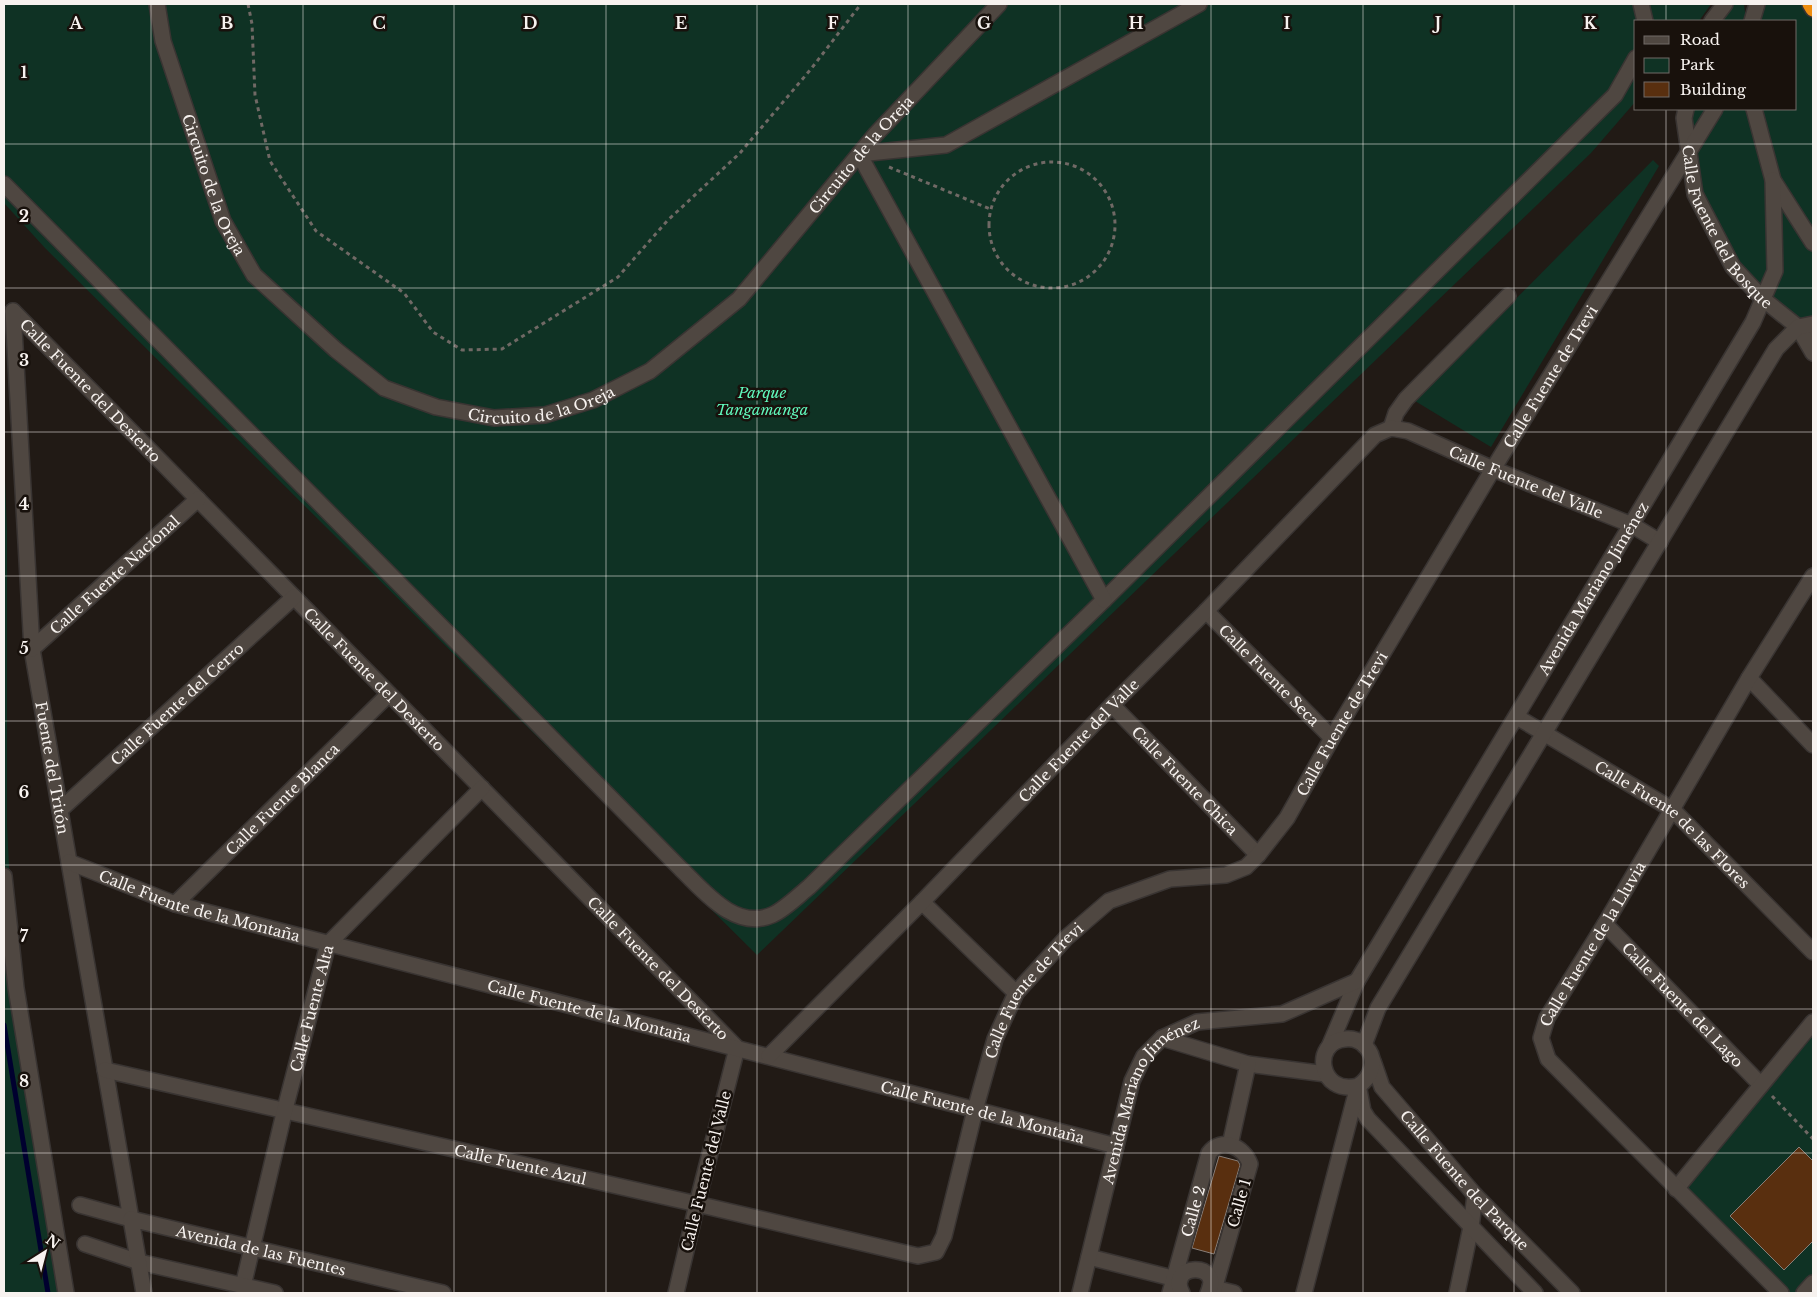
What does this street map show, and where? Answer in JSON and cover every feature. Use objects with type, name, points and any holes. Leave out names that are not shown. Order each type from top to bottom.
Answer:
[{"type":"highway","points":[[1810,4],[1813,9]]},
{"type":"street","name":"Circuito de la Oreja","points":[[157,4],[163,41],[223,221],[254,276],[336,350],[384,388],[436,407],[494,418],[545,415],[593,400],[650,371],[739,298],[859,154],[999,4]]},
{"type":"street","points":[[1104,600],[859,154],[946,144],[1199,4]]},
{"type":"street","points":[[1641,4],[1645,20]]},
{"type":"street","points":[[1713,20],[1725,4]]},
{"type":"street","points":[[1744,4],[1747,20]]},
{"type":"street","points":[[1752,20],[1757,4]]},
{"type":"street","points":[[4,184],[681,869],[723,908],[749,919],[771,915],[809,888],[1104,600],[1615,95],[1634,62]]},
{"type":"street","name":"Calle Fuente del Bosque","points":[[1686,110],[1684,118],[1695,194],[1733,267],[1763,299],[1806,325],[1813,332]]},
{"type":"street","name":"Calle Fuente de Trevi","points":[[936,1252],[944,1236],[975,1110],[995,1040],[1016,993],[1066,938],[1109,901],[1170,879],[1226,875],[1246,867],[1287,818],[1332,738],[1493,469],[1714,110]]},
{"type":"street","points":[[1754,110],[1773,180],[1813,243]]},
{"type":"street","name":"Avenida Mariano Jiménez","points":[[1326,1074],[1323,1060],[1358,981],[1754,322],[1775,271],[1773,180]]},
{"type":"street","points":[[1391,428],[1396,413],[1406,399],[1508,296]]},
{"type":"street","name":"Calle Fuente del Desierto","points":[[13,311],[737,1048]]},
{"type":"street","name":"Fuente del Tritón","points":[[13,311],[32,649],[144,1293]]},
{"type":"street","points":[[1162,1038],[1248,1064],[1326,1074],[1330,1080],[1343,1087],[1358,1086],[1364,1082],[1372,1070],[1368,1051],[1378,1008],[1776,349],[1806,325]]},
{"type":"street","name":"Calle Fuente del Bosque","points":[[1806,325],[1813,353]]},
{"type":"street","name":"Calle Fuente del Valle","points":[[769,1056],[1206,611],[1375,435],[1391,428],[1408,431],[1493,469],[1632,525],[1660,542]]},
{"type":"street","name":"Calle Fuente Nacional","points":[[32,649],[198,499]]},
{"type":"street","name":"Calle Fuente de la Lluvia","points":[[1780,1293],[1548,1058],[1541,1038],[1547,1018],[1605,924],[1749,678],[1813,576]]},
{"type":"street","name":"Calle Fuente del Cerro","points":[[60,810],[294,597]]},
{"type":"street","name":"Calle Fuente Seca","points":[[1206,611],[1332,738]]},
{"type":"street","points":[[1749,678],[1813,745]]},
{"type":"street","name":"Calle Fuente Blanca","points":[[175,904],[389,694]]},
{"type":"street","name":"Calle Fuente Chica","points":[[1112,705],[1258,854]]},
{"type":"street","name":"Calle Fuente de las Flores","points":[[1517,716],[1672,810],[1813,952]]},
{"type":"street","name":"Calle Fuente Alta","points":[[243,1286],[285,1109],[328,944],[482,788]]},
{"type":"street","name":"Calle Fuente de la Montaña","points":[[69,862],[175,904],[1116,1146]]},
{"type":"street","points":[[4,876],[16,988],[66,1293]]},
{"type":"street","points":[[922,902],[1016,993]]},
{"type":"street","name":"Calle Fuente del Lago","points":[[1605,924],[1761,1085]]},
{"type":"street","name":"Avenida Mariano Jiménez","points":[[1080,1293],[1132,1081],[1144,1056],[1162,1038],[1197,1022],[1282,1014],[1358,981]]},
{"type":"street","points":[[1676,1189],[1813,1022]]},
{"type":"street","points":[[1329,1047],[1343,1039],[1350,1039],[1368,1051]]},
{"type":"street","name":"Calle Fuente del Valle","points":[[676,1293],[737,1048]]},
{"type":"street","name":"Calle Fuente del Parque","points":[[1368,1051],[1382,1087],[1475,1195],[1572,1293]]},
{"type":"street","points":[[1230,1145],[1248,1064]]},
{"type":"street","name":"Calle Fuente Azul","points":[[105,1070],[285,1109],[918,1256],[936,1252]]},
{"type":"street","points":[[1304,1293],[1358,1086]]},
{"type":"street","name":"Calle Fuente del Parque","points":[[1358,1086],[1363,1111],[1375,1126],[1535,1293]]},
{"type":"street","points":[[1342,1147],[1353,1125],[1362,1121],[1375,1126]]},
{"type":"street","name":"Calle 2","points":[[1170,1293],[1179,1284],[1209,1153],[1213,1148],[1220,1145],[1230,1145]]},
{"type":"street","name":"Calle 1","points":[[1212,1290],[1250,1164],[1247,1156],[1241,1150],[1230,1145]]},
{"type":"street","points":[[1456,1293],[1471,1226],[1475,1195]]},
{"type":"street","name":"Avenida de las Fuentes","points":[[80,1205],[426,1291],[444,1293]]},
{"type":"street","points":[[86,1244],[138,1262],[276,1293]]},
{"type":"street","points":[[1089,1257],[1179,1284],[1186,1271],[1196,1269],[1206,1273],[1212,1290],[1234,1293]]},
{"type":"street","points":[[1804,1293],[1813,1283]]},
{"type":"path","points":[[248,4],[252,24],[255,95],[270,161],[316,231],[404,293],[433,332],[462,350],[502,349],[618,277],[667,220],[740,153],[811,69],[861,4]]},
{"type":"path","points":[[1055,161],[1076,165],[1095,177],[1108,194],[1116,214],[1116,236],[1109,255],[1096,272],[1079,283],[1060,288],[1039,287],[1020,280],[1004,267],[993,249],[988,230],[990,209],[999,189],[1014,173],[1033,163],[1055,161]]},
{"type":"path","points":[[885,165],[990,209]]},
{"type":"path","points":[[1761,1085],[1813,1139]]},
{"type":"green space","name":"Parque Tangamanga","points":[[4,4],[1711,4],[1700,20],[1634,20],[1634,103],[1591,153],[757,955],[45,248],[4,203]]},
{"type":"green space","points":[[1725,4],[1744,4],[1746,20],[1713,20]]},
{"type":"green space","points":[[1758,4],[1813,4],[1813,242],[1774,180],[1755,110],[1797,110],[1797,20],[1753,20]]},
{"type":"green space","points":[[1686,110],[1753,110],[1772,180],[1813,243],[1813,332],[1733,267],[1695,194]]},
{"type":"green space","points":[[1653,160],[1659,166],[1491,447],[1415,401]]},
{"type":"green space","points":[[4,452],[7,531],[7,825],[10,888],[41,1113],[73,1293],[4,1293]]},
{"type":"green space","points":[[1813,1022],[1813,1283],[1804,1293],[1781,1293],[1676,1189]]},
{"type":"building","points":[[1799,1147],[1813,1161],[1813,1241],[1784,1270],[1730,1216]]},
{"type":"building","points":[[1219,1156],[1238,1161],[1240,1165],[1214,1254],[1192,1248]]},
{"type":"waterway","points":[[4,1025],[48,1293]]}]
